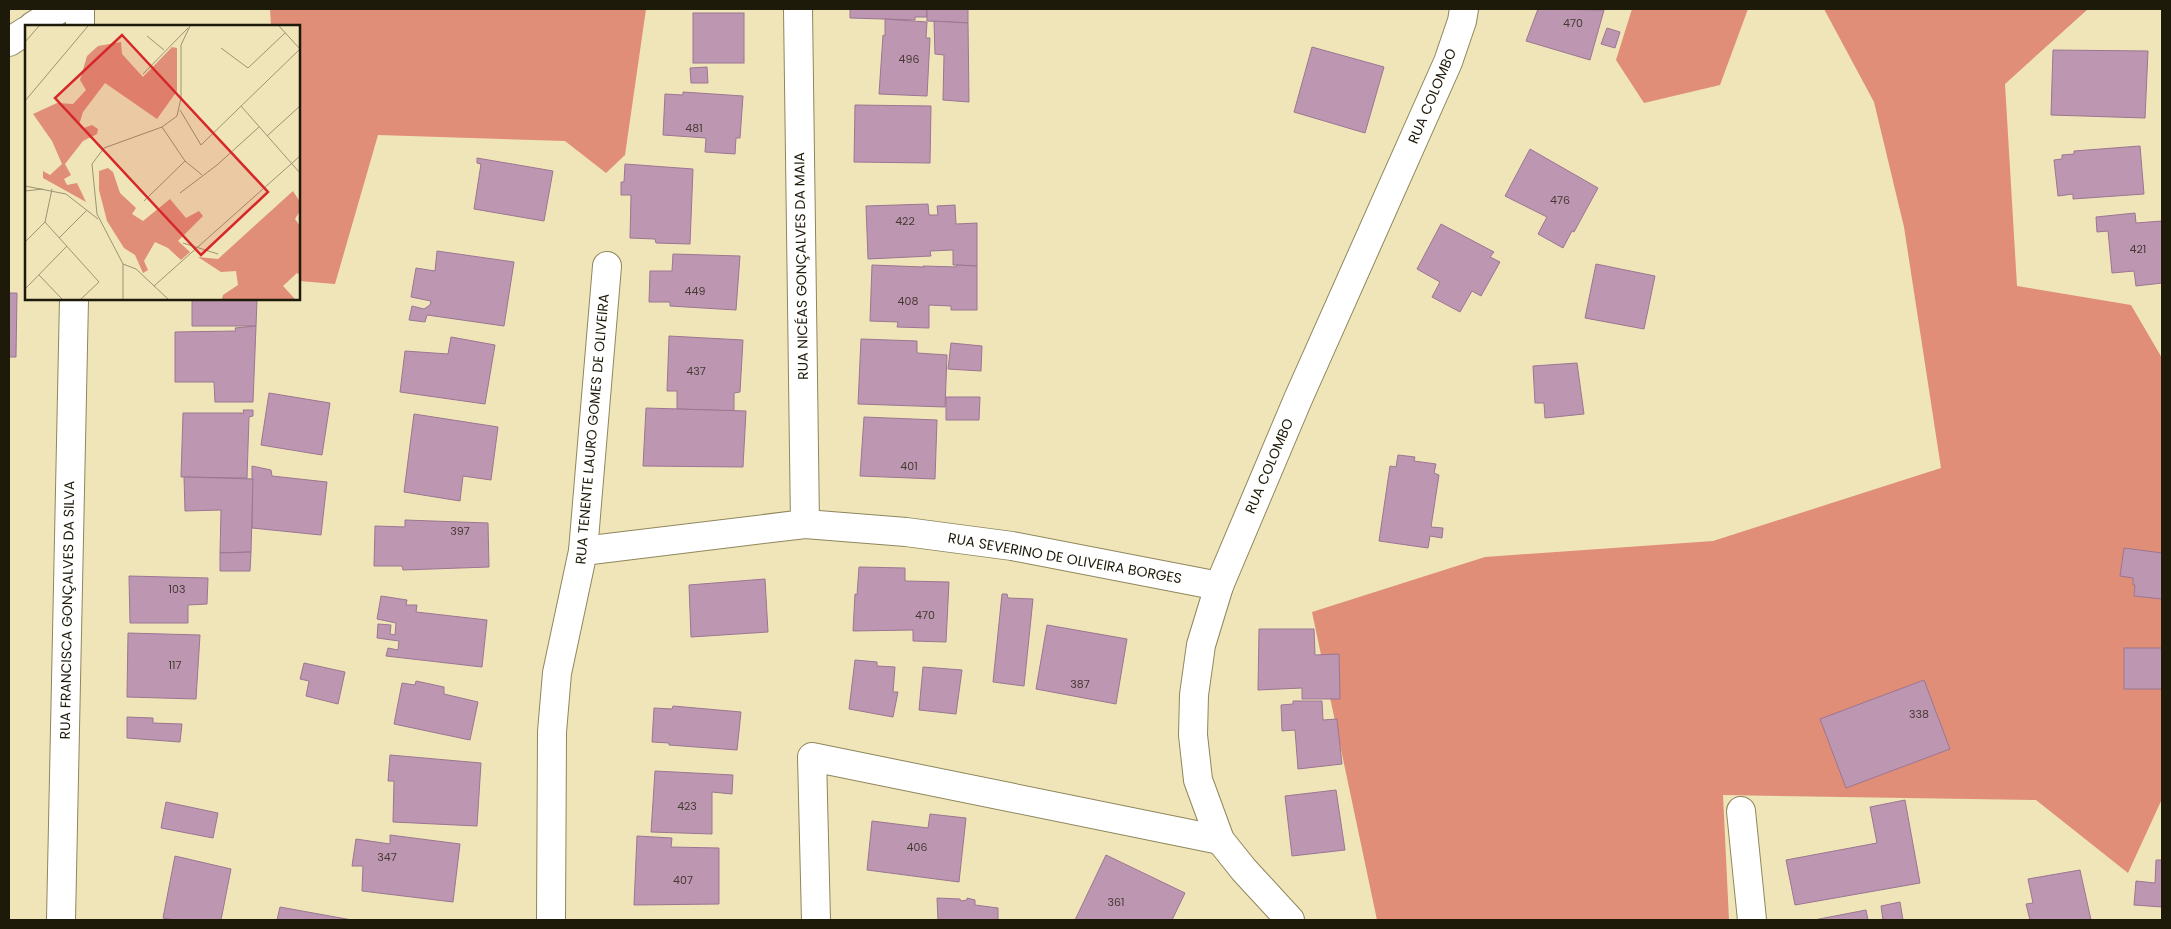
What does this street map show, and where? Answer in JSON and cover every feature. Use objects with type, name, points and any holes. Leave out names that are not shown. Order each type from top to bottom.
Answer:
[{"type":"street","points":[[35,25],[60,9]]},
{"type":"street","points":[[80,9],[80,25]]},
{"type":"street","name":"RUA NICÉAS GONÇALVES DA MAIA","points":[[798,9],[805,524]]},
{"type":"street","name":"RUA COLOMBO","points":[[1290,920],[1244,870],[1220,840],[1198,780],[1193,736],[1194,695],[1201,646],[1219,586],[1298,399],[1448,62],[1462,22],[1464,9]]},
{"type":"street","points":[[9,42],[25,32]]},
{"type":"street","name":"RUA TENENTE LAURO GOMES DE OLIVEIRA","points":[[551,920],[552,732],[557,673],[583,551],[607,266]]},
{"type":"street","name":"RUA FRANCISCA GONÇALVES DA SILVA","points":[[61,920],[74,300]]},
{"type":"street","name":"RUA SEVERINO DE OLIVEIRA BORGES","points":[[583,551],[805,524],[906,532],[1012,546],[1219,586]]},
{"type":"street","points":[[816,920],[812,757],[1220,840]]},
{"type":"street","points":[[1741,811],[1752,920]]},
{"type":"shaded area","points":[[270,9],[646,9],[625,155],[606,173],[565,141],[378,135],[335,284],[300,281],[300,25],[271,25]]},
{"type":"shaded area","points":[[1632,9],[1748,9],[1720,85],[1644,103],[1616,60]]},
{"type":"shaded area","points":[[1824,9],[2088,9],[2005,84],[2017,286],[2131,305],[2162,358],[2162,799],[2128,873],[2036,800],[1723,795],[1729,920],[1377,920],[1312,612],[1485,557],[1713,541],[1941,468],[1904,227],[1874,102]]},
{"type":"building","points":[[850,9],[927,9],[927,17],[915,17],[915,20],[850,18]]},
{"type":"building","points":[[927,9],[968,9],[968,23],[927,21]]},
{"type":"building","points":[[1538,9],[1604,10],[1590,60],[1526,41]]},
{"type":"building","points":[[693,13],[744,13],[744,63],[693,63]]},
{"type":"building","points":[[885,19],[927,22],[926,38],[930,38],[927,96],[879,94]]},
{"type":"building","points":[[934,21],[968,23],[969,102],[943,100],[944,55],[935,54]]},
{"type":"building","points":[[1607,28],[1620,32],[1615,48],[1601,44]]},
{"type":"building","points":[[1312,47],[1384,67],[1365,133],[1294,112]]},
{"type":"building","points":[[2053,50],[2148,51],[2145,118],[2051,115]]},
{"type":"building","points":[[707,67],[708,83],[691,83],[690,68]]},
{"type":"building","points":[[683,92],[743,96],[740,138],[736,138],[735,154],[705,152],[706,138],[663,135],[665,94],[683,95]]},
{"type":"building","points":[[855,105],[931,106],[930,163],[854,162]]},
{"type":"building","points":[[2140,146],[2144,194],[2073,199],[2073,194],[2058,196],[2054,160],[2062,159],[2062,155],[2074,154],[2074,151]]},
{"type":"building","points":[[1530,149],[1598,188],[1563,248],[1538,234],[1547,217],[1505,196]]},
{"type":"building","points":[[477,158],[553,171],[544,221],[474,209],[481,164],[477,163]]},
{"type":"building","points":[[625,164],[693,169],[690,244],[656,243],[655,239],[630,238],[631,195],[621,195],[621,182],[624,182]]},
{"type":"building","points":[[928,204],[929,215],[938,215],[937,206],[955,205],[956,224],[977,223],[977,266],[953,265],[953,250],[930,251],[931,256],[868,259],[866,206]]},
{"type":"building","points":[[2135,213],[2136,223],[2162,221],[2162,283],[2136,286],[2134,271],[2112,273],[2108,231],[2097,232],[2096,217]]},
{"type":"building","points":[[1441,224],[1494,252],[1490,257],[1500,262],[1481,296],[1472,291],[1460,312],[1432,297],[1440,282],[1417,269]]},
{"type":"building","points":[[437,251],[514,262],[504,326],[427,315],[425,322],[409,320],[412,306],[424,309],[430,305],[431,301],[411,297],[416,268],[435,271]]},
{"type":"building","points":[[673,254],[740,256],[736,310],[670,306],[670,302],[649,302],[650,271],[672,271]]},
{"type":"building","points":[[1596,264],[1655,276],[1644,329],[1585,318]]},
{"type":"building","points":[[872,265],[924,267],[977,266],[977,310],[951,310],[951,306],[929,305],[929,328],[897,327],[898,322],[870,321]]},
{"type":"building","points":[[9,293],[17,293],[16,357],[9,357]]},
{"type":"building","points":[[192,300],[257,300],[256,326],[192,326]]},
{"type":"building","points":[[256,326],[253,402],[215,402],[214,382],[175,382],[175,332],[236,331],[235,328]]},
{"type":"building","points":[[669,336],[743,340],[740,392],[734,393],[734,411],[677,409],[677,391],[667,391]]},
{"type":"building","points":[[451,337],[495,345],[485,404],[400,392],[405,351],[448,354]]},
{"type":"building","points":[[861,339],[917,341],[917,353],[947,355],[945,407],[858,404]]},
{"type":"building","points":[[951,343],[982,346],[981,371],[948,369]]},
{"type":"building","points":[[1577,363],[1584,414],[1545,418],[1544,403],[1535,403],[1533,366]]},
{"type":"building","points":[[269,393],[330,403],[322,455],[261,445]]},
{"type":"building","points":[[946,397],[980,397],[979,420],[946,420]]},
{"type":"building","points":[[646,408],[746,411],[743,467],[643,466]]},
{"type":"building","points":[[243,410],[253,410],[253,416],[249,417],[247,478],[181,477],[183,413],[244,413]]},
{"type":"building","points":[[414,414],[498,427],[491,480],[463,476],[460,501],[404,492]]},
{"type":"building","points":[[864,417],[937,420],[935,479],[860,476]]},
{"type":"building","points":[[1398,455],[1415,457],[1414,461],[1436,464],[1434,473],[1439,475],[1431,527],[1443,528],[1442,538],[1430,536],[1428,548],[1379,541],[1390,466],[1396,467]]},
{"type":"building","points":[[252,466],[271,470],[272,476],[327,482],[321,535],[252,528]]},
{"type":"building","points":[[184,477],[253,479],[251,552],[220,553],[221,510],[185,511]]},
{"type":"building","points":[[405,520],[488,523],[489,567],[403,570],[402,566],[374,566],[375,526],[405,527]]},
{"type":"building","points":[[2124,548],[2162,553],[2162,599],[2134,596],[2135,585],[2133,585],[2133,578],[2120,576]]},
{"type":"building","points":[[251,552],[250,571],[220,571],[220,553]]},
{"type":"building","points":[[859,567],[905,568],[905,581],[949,582],[946,642],[913,641],[913,630],[853,631]]},
{"type":"building","points":[[129,576],[208,578],[207,604],[188,605],[188,623],[130,623]]},
{"type":"building","points":[[765,579],[768,632],[691,637],[689,585]]},
{"type":"building","points":[[1002,594],[1007,594],[1008,598],[1033,599],[1024,686],[993,682]]},
{"type":"building","points":[[381,596],[407,600],[406,605],[417,605],[416,612],[487,620],[482,667],[386,656],[388,648],[398,650],[399,641],[377,638],[378,624],[391,625],[390,634],[395,635],[396,623],[377,619]]},
{"type":"building","points":[[1047,625],[1127,639],[1116,704],[1036,689]]},
{"type":"building","points":[[1259,629],[1314,629],[1315,655],[1339,654],[1340,699],[1302,699],[1302,688],[1258,690]]},
{"type":"building","points":[[128,633],[200,635],[196,699],[127,697]]},
{"type":"building","points":[[2124,648],[2162,648],[2162,689],[2124,689]]},
{"type":"building","points":[[855,660],[877,662],[877,666],[895,667],[893,692],[898,692],[893,717],[849,709]]},
{"type":"building","points":[[304,663],[345,672],[338,704],[306,696],[309,681],[300,679]]},
{"type":"building","points":[[923,667],[962,670],[956,714],[919,710]]},
{"type":"building","points":[[1924,680],[1950,749],[1846,788],[1820,719]]},
{"type":"building","points":[[416,681],[444,687],[444,694],[478,702],[470,740],[394,724],[402,683],[415,685]]},
{"type":"building","points":[[1293,701],[1322,701],[1323,720],[1337,719],[1342,764],[1298,769],[1295,730],[1282,731],[1281,705],[1293,704]]},
{"type":"building","points":[[673,706],[741,712],[737,750],[652,742],[654,708],[672,709]]},
{"type":"building","points":[[127,717],[153,718],[153,723],[182,724],[180,742],[127,738]]},
{"type":"building","points":[[390,755],[481,763],[477,826],[393,822],[394,781],[388,781]]},
{"type":"building","points":[[655,771],[733,775],[732,794],[712,792],[712,834],[651,832]]},
{"type":"building","points":[[1336,790],[1345,850],[1292,856],[1285,796]]},
{"type":"building","points":[[1905,800],[1920,883],[1795,905],[1786,860],[1877,843],[1870,807]]},
{"type":"building","points":[[166,802],[218,813],[213,838],[161,828]]},
{"type":"building","points":[[930,814],[966,818],[959,882],[867,870],[872,821],[928,828]]},
{"type":"building","points":[[390,835],[460,844],[453,902],[362,891],[363,866],[352,866],[356,839],[390,844]]},
{"type":"building","points":[[637,836],[672,838],[671,847],[719,848],[719,904],[634,905]]},
{"type":"building","points":[[1106,855],[1185,893],[1172,920],[1075,920]]},
{"type":"building","points":[[175,856],[231,869],[221,920],[175,920],[163,918]]},
{"type":"building","points":[[2156,860],[2162,860],[2162,907],[2134,905],[2136,881],[2155,883]]},
{"type":"building","points":[[2080,870],[2091,920],[2030,920],[2026,904],[2033,903],[2028,879]]},
{"type":"building","points":[[937,898],[960,899],[961,901],[967,900],[967,898],[975,900],[975,905],[998,908],[998,920],[938,920]]},
{"type":"building","points":[[1900,902],[1903,920],[1883,920],[1881,906]]},
{"type":"building","points":[[280,907],[352,920],[277,920]]},
{"type":"building","points":[[1866,910],[1868,920],[1814,920]]}]
